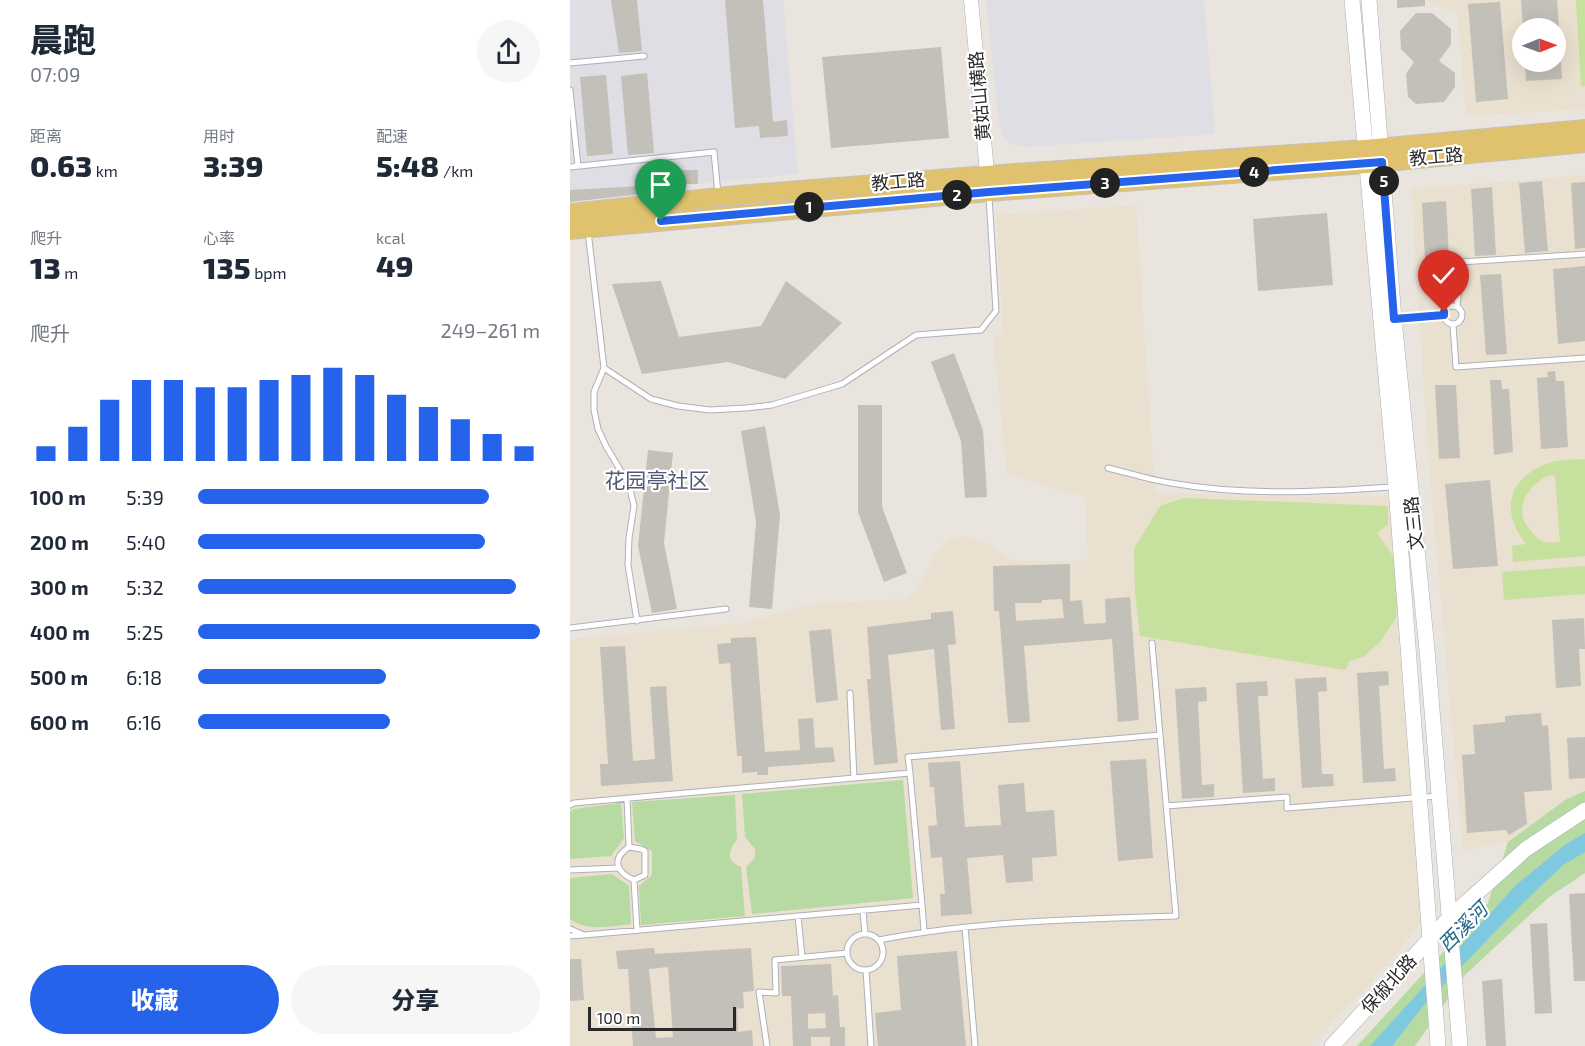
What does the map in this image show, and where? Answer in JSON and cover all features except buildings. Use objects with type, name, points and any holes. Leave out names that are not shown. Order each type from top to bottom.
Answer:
[{"type":"main road","name":"文三路","points":[[1352,0],[1394,319],[1420,797],[1438,1046]]},
{"type":"main road","name":"文三路","points":[[1369,0],[1374,155],[1403,486],[1427,650],[1460,1046]]},
{"type":"main road","name":"教工路","points":[[1374,155],[1585,129]]},
{"type":"main road","name":"教工路","points":[[570,213],[719,197],[988,183],[1374,155],[1585,143]]},
{"type":"main road","name":"教工路","points":[[579,229],[988,183]]},
{"type":"main road","name":"保俶北路","points":[[1332,1046],[1450,917],[1526,849],[1585,810]]},
{"type":"street","name":"黄姑山横路","points":[[971,0],[988,183]]},
{"type":"lane","points":[[570,63],[644,56]]},
{"type":"lane","points":[[570,90],[578,166]]},
{"type":"lane","points":[[570,167],[714,152],[719,197]]},
{"type":"lane","points":[[604,368],[651,399],[678,406],[710,410],[772,405],[842,384],[916,335],[981,330],[996,312],[988,183]]},
{"type":"lane","points":[[579,229],[604,368],[594,393],[594,410],[602,437],[629,485],[634,506],[628,566],[637,621]]},
{"type":"lane","points":[[1457,307],[1448,308],[1444,315],[1445,321],[1453,325],[1459,323],[1462,318],[1457,307],[1461,262],[1585,254]]},
{"type":"lane","points":[[1394,319],[1444,315]]},
{"type":"lane","points":[[1453,325],[1456,368],[1585,358]]},
{"type":"lane","points":[[1108,468],[1172,483],[1233,490],[1308,493],[1403,486]]},
{"type":"lane","points":[[570,628],[726,609]]},
{"type":"lane","points":[[879,940],[965,927],[1048,920],[1176,916],[1152,643]]},
{"type":"lane","points":[[850,693],[854,778]]},
{"type":"lane","points":[[924,932],[908,757],[1160,735]]},
{"type":"lane","points":[[570,805],[910,773]]},
{"type":"lane","points":[[1166,806],[1287,797],[1287,808],[1440,796]]},
{"type":"lane","points":[[627,798],[629,847]]},
{"type":"lane","points":[[629,847],[645,851],[645,875],[634,880],[622,875],[618,867],[622,852],[629,847]]},
{"type":"lane","points":[[570,870],[618,867]]},
{"type":"lane","points":[[634,880],[637,930]]},
{"type":"lane","points":[[570,936],[922,905]]},
{"type":"lane","points":[[863,911],[865,934]]},
{"type":"lane","points":[[798,916],[802,957]]},
{"type":"lane","points":[[965,927],[975,1046]]},
{"type":"lane","points":[[570,929],[584,935]]},
{"type":"lane","points":[[865,934],[870,934],[879,940],[884,951],[881,962],[866,970],[855,967],[847,953],[850,942],[865,934]]},
{"type":"lane","points":[[766,1046],[759,992],[776,993],[775,960],[847,953]]},
{"type":"lane","points":[[866,970],[870,1046]]},
{"type":"shaded area","points":[[570,0],[783,0],[798,174],[695,184],[570,190]]},
{"type":"shaded area","points":[[986,0],[1204,0],[1215,134],[1024,147],[1011,144],[1003,138],[999,124]]},
{"type":"shaded area","points":[[1425,0],[1585,0],[1585,109],[1466,116],[1457,13]]},
{"type":"shaded area","points":[[1585,175],[1585,791],[1565,800],[1508,842],[1463,851],[1429,466],[1411,189]]},
{"type":"shaded area","points":[[1136,205],[1155,493],[1304,497],[1396,495],[1424,917],[1415,931],[1368,986],[1310,1046],[570,1046],[570,639],[742,623],[814,604],[906,599],[916,591],[935,554],[947,540],[961,536],[986,543],[1014,561],[1088,561],[1085,497],[1007,474],[993,337],[1003,333],[996,215]]},
{"type":"green space","points":[[1576,0],[1585,0],[1585,86],[1581,86]]},
{"type":"green space","points":[[1585,459],[1585,556],[1513,562],[1512,546],[1526,544],[1512,518],[1511,506],[1518,484],[1526,475],[1552,462]],"holes":[[[1550,475],[1555,476],[1560,542],[1541,541],[1525,523],[1522,506],[1529,491],[1535,485]]]},
{"type":"green space","points":[[1184,498],[1388,506],[1388,525],[1377,533],[1393,556],[1398,590],[1396,618],[1380,642],[1363,657],[1349,661],[1346,670],[1140,636],[1135,593],[1134,549],[1160,506]]},
{"type":"green space","points":[[1585,566],[1585,594],[1504,600],[1502,572]]},
{"type":"green space","points":[[903,780],[913,898],[752,914],[746,867],[755,858],[755,849],[745,837],[742,794]]},
{"type":"green space","points":[[1585,791],[1585,873],[1549,897],[1465,975],[1415,1046],[1357,1046],[1488,903],[1508,842],[1565,800]]},
{"type":"green space","points":[[735,795],[737,840],[730,855],[733,862],[741,867],[745,916],[641,925],[639,886],[652,875],[652,851],[635,841],[632,802]]},
{"type":"green space","points":[[621,803],[624,838],[611,856],[570,859],[570,812],[574,809]]},
{"type":"green space","points":[[612,874],[629,886],[631,924],[591,927],[570,919],[570,878]]},
{"type":"water","points":[[1585,833],[1585,852],[1563,865],[1524,902],[1424,1005],[1392,1046],[1370,1046],[1516,885],[1566,844]]},
{"type":"district","name":"花园亭社区","points":[[657,481]]},
{"type":"route","points":[[661,221],[989,192],[1382,162],[1394,319],[1444,315],[1444,312]]},
{"type":"water label","name":"西溪河","points":[[1463,927]]}]
